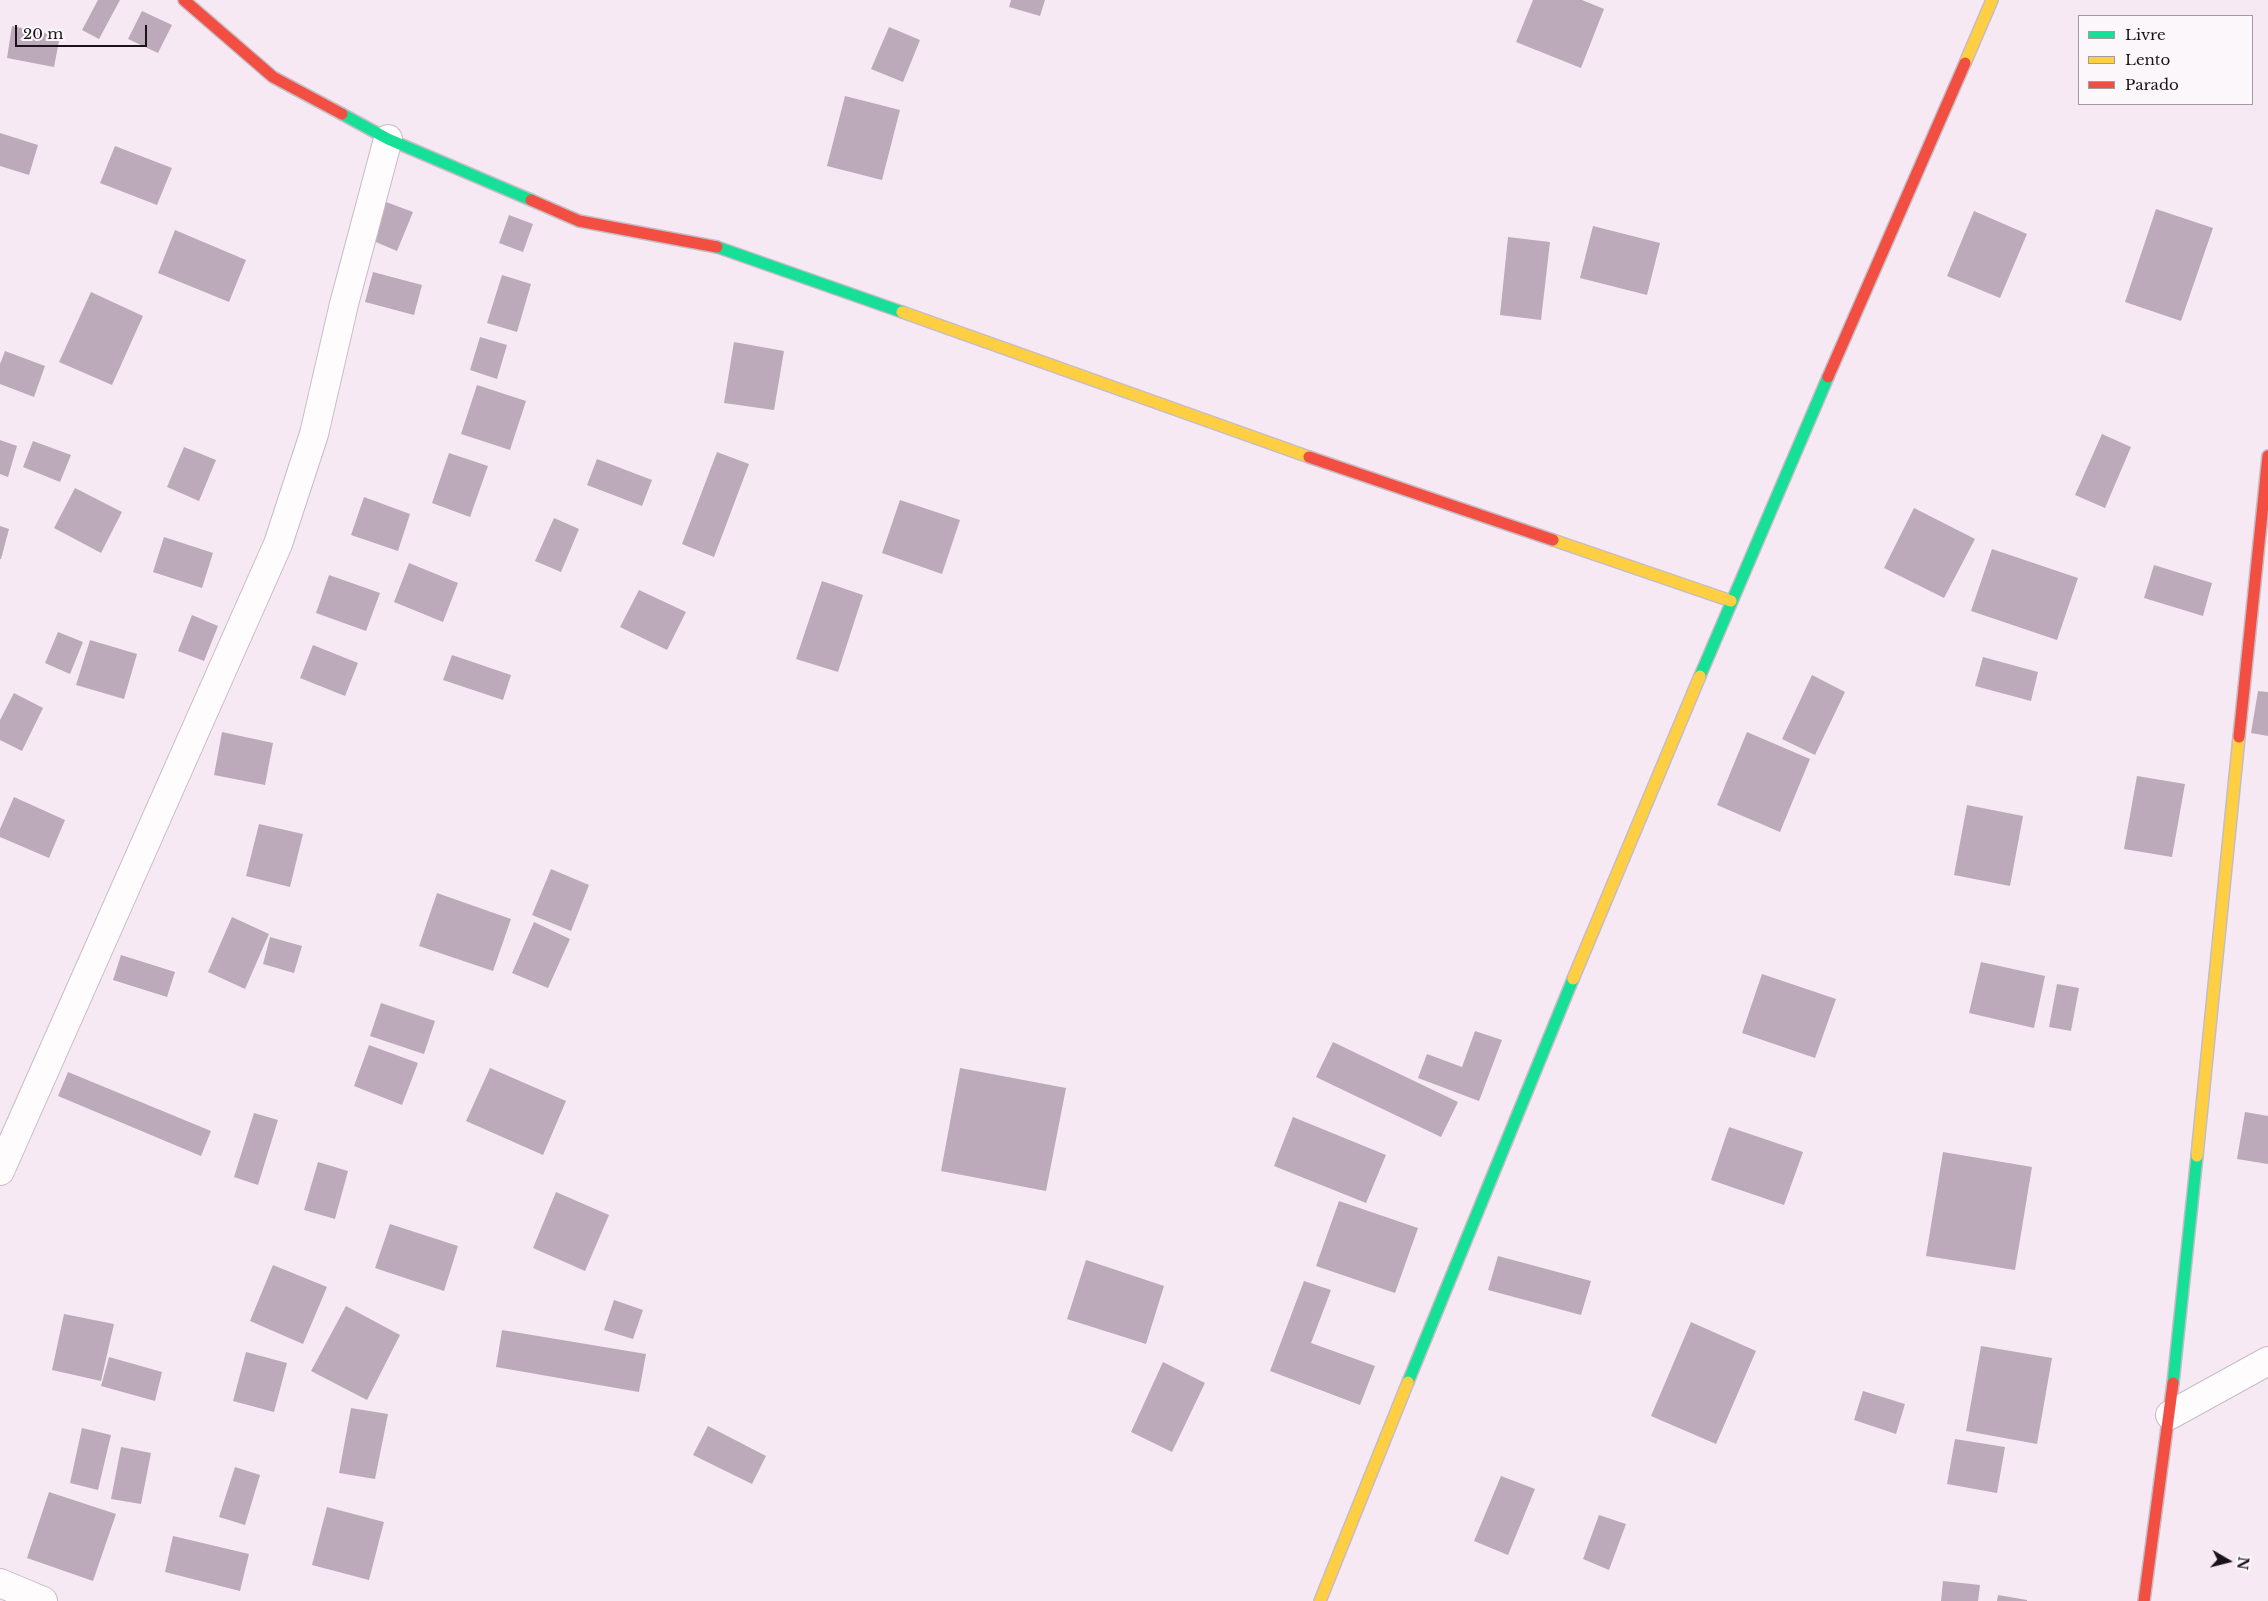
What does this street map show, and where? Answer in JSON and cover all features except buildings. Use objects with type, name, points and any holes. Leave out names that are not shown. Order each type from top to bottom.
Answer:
[{"type":"street","points":[[184,0],[272,77],[388,139],[579,221],[720,248],[1287,449],[1731,601]]},
{"type":"street","points":[[1320,1601],[1520,1105],[1731,601],[1992,0]]},
{"type":"street","points":[[0,1172],[278,544],[314,434],[344,304],[388,139]]},
{"type":"street","points":[[2144,1601],[2170,1415],[2268,456]]},
{"type":"street","points":[[2170,1415],[2268,1361]]},
{"type":"street","points":[[0,1584],[43,1601]]},
{"type":"traffic: fast","points":[[342,114],[388,139],[531,200]]},
{"type":"traffic: fast","points":[[717,247],[902,312]]},
{"type":"traffic: fast","points":[[1700,676],[1828,377]]},
{"type":"traffic: fast","points":[[1408,1382],[1573,979]]},
{"type":"traffic: fast","points":[[2173,1383],[2197,1156]]},
{"type":"traffic: slow","points":[[1965,63],[1992,0]]},
{"type":"traffic: slow","points":[[902,312],[1309,457]]},
{"type":"traffic: slow","points":[[1553,540],[1731,601]]},
{"type":"traffic: slow","points":[[1573,979],[1700,676]]},
{"type":"traffic: slow","points":[[2197,1156],[2239,737]]},
{"type":"traffic: slow","points":[[1320,1601],[1408,1382]]},
{"type":"traffic: jam","points":[[184,0],[273,77],[342,114]]},
{"type":"traffic: jam","points":[[1828,377],[1965,63]]},
{"type":"traffic: jam","points":[[531,200],[579,221],[717,247]]},
{"type":"traffic: jam","points":[[2239,737],[2268,456]]},
{"type":"traffic: jam","points":[[1309,457],[1553,540]]},
{"type":"traffic: jam","points":[[2144,1601],[2173,1383]]}]
